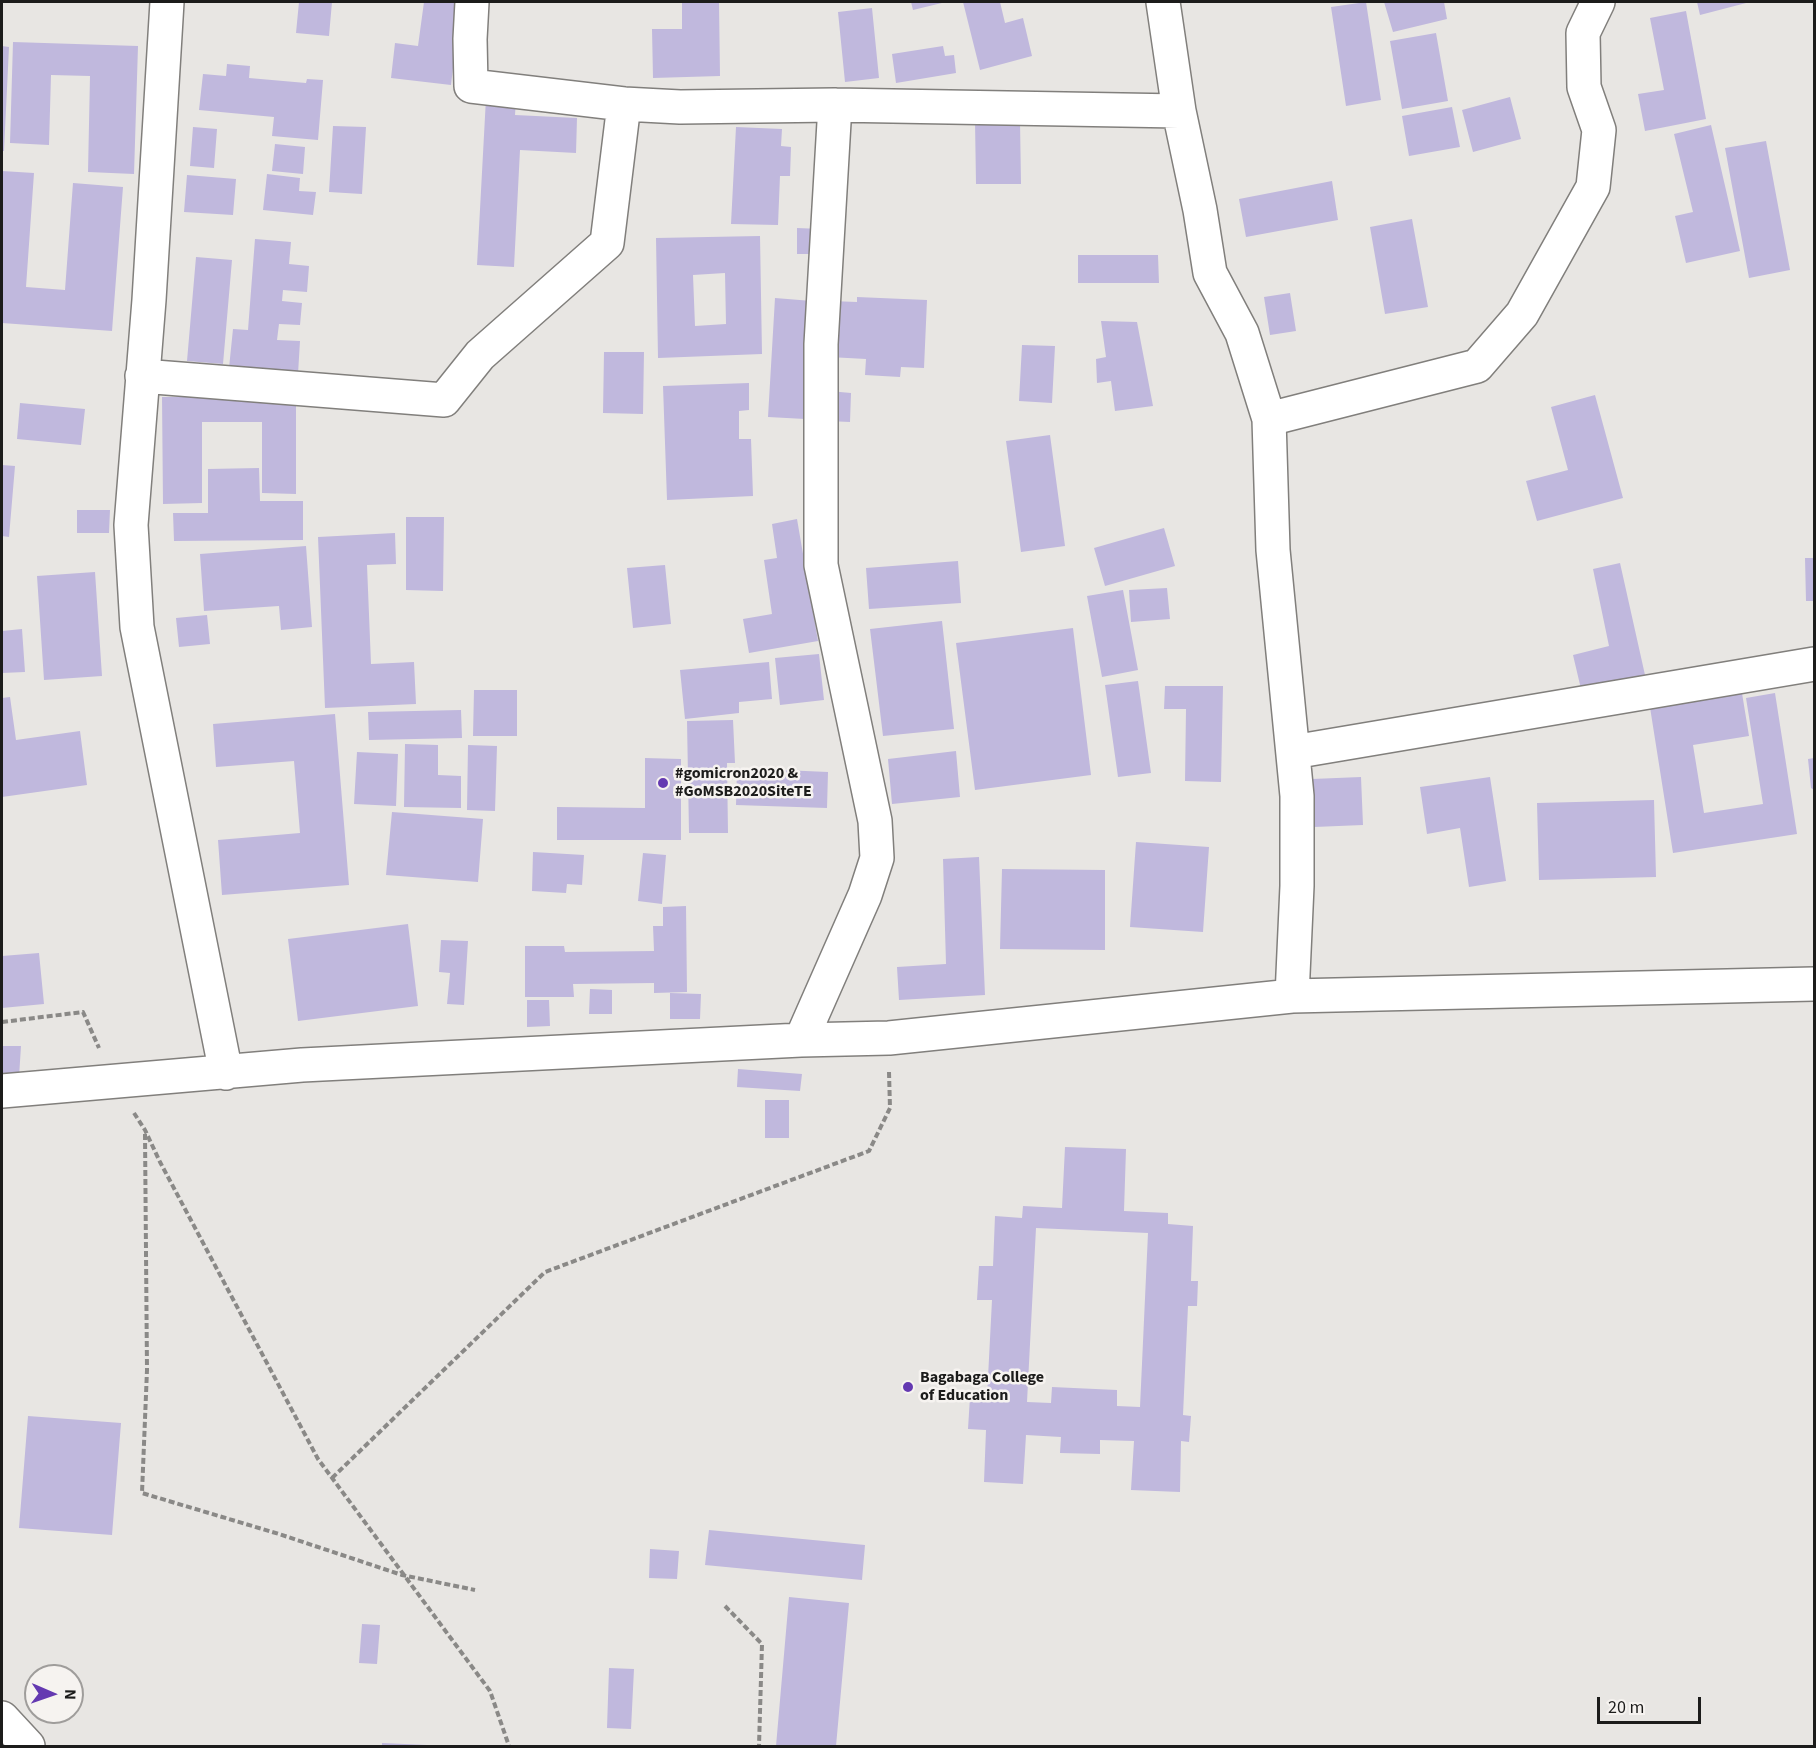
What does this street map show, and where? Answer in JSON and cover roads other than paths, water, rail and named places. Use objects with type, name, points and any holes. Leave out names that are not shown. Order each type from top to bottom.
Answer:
[{"type":"street","points":[[167,2],[149,300],[131,525],[137,627],[226,1073]]},
{"type":"street","points":[[472,2],[471,86],[624,104],[680,107],[835,105],[1179,111]]},
{"type":"street","points":[[1163,2],[1179,111],[1200,210],[1210,273],[1242,333],[1269,419],[1274,550],[1297,796],[1297,886],[1292,996]]},
{"type":"street","points":[[1269,419],[1477,366],[1522,314],[1593,187],[1599,130],[1584,87],[1583,33],[1598,2]]},
{"type":"street","points":[[142,376],[444,400],[480,355],[607,243],[624,104]]},
{"type":"street","points":[[801,1040],[865,895],[877,858],[874,821],[821,565],[821,344],[835,105]]},
{"type":"street","points":[[1293,752],[1815,664]]},
{"type":"street","points":[[2,1091],[302,1065],[801,1040],[889,1038],[1292,996],[1815,984]]},
{"type":"street","points":[[2,1718],[28,1746]]},
{"type":"place","name":"#gomicron2020 & #GoMSB2020SiteTE","points":[[663,783]]},
{"type":"place","name":"Bagabaga College of Education","points":[[908,1387]]}]
